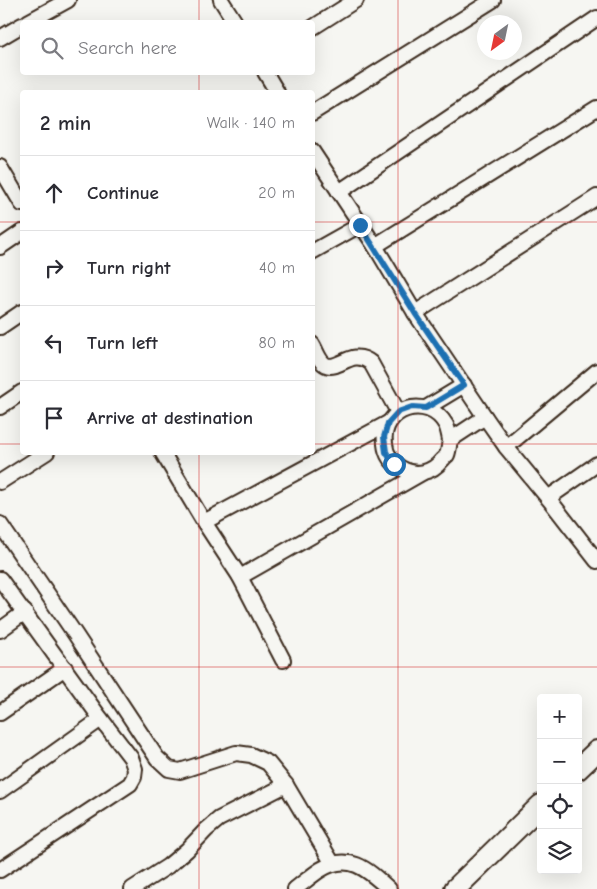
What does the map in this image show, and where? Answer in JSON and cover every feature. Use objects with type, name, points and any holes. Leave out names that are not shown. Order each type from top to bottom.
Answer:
[{"type":"main road","points":[[582,765],[597,752]]},
{"type":"main road","points":[[455,889],[537,810]]},
{"type":"street","points":[[32,20],[68,0]]},
{"type":"street","points":[[222,0],[234,20]]},
{"type":"street","points":[[315,26],[356,0]]},
{"type":"street","points":[[315,111],[493,0]]},
{"type":"street","points":[[339,192],[597,18]]},
{"type":"street","points":[[0,38],[20,27]]},
{"type":"street","points":[[267,75],[276,90]]},
{"type":"street","points":[[374,246],[597,108]]},
{"type":"street","points":[[315,156],[415,313],[485,417],[506,447],[597,560]]},
{"type":"street","points":[[0,168],[20,201]]},
{"type":"street","points":[[415,313],[597,197]]},
{"type":"street","points":[[315,250],[360,225]]},
{"type":"street","points":[[0,247],[20,233]]},
{"type":"street","points":[[0,327],[20,313]]},
{"type":"street","points":[[315,350],[321,361],[326,365],[332,366],[359,357],[365,358],[371,363],[398,412]]},
{"type":"street","points":[[506,447],[597,371]]},
{"type":"street","points":[[426,408],[464,385]]},
{"type":"street","points":[[0,407],[20,393]]},
{"type":"street","points":[[204,522],[388,423],[398,412],[412,407],[426,408],[438,415],[447,426],[450,440],[447,455],[436,467],[422,473],[240,577]]},
{"type":"street","points":[[450,440],[485,417]]},
{"type":"street","points":[[388,423],[384,437],[386,452],[394,464],[407,472],[422,473]]},
{"type":"street","points":[[0,482],[42,455]]},
{"type":"street","points":[[164,455],[240,577],[283,660]]},
{"type":"street","points":[[548,498],[597,464]]},
{"type":"street","points":[[0,524],[76,634],[157,758],[169,769],[180,772],[236,754],[252,755],[268,763],[286,785],[333,864]]},
{"type":"street","points":[[0,579],[131,758],[136,769],[130,784],[0,870]]},
{"type":"street","points":[[0,630],[24,612]]},
{"type":"street","points":[[0,713],[65,668]]},
{"type":"street","points":[[0,790],[101,719]]},
{"type":"street","points":[[132,889],[168,866],[219,819],[286,785]]},
{"type":"street","points":[[295,889],[320,870],[333,864],[349,862],[366,870],[388,889]]},
{"type":"route","points":[[360,225],[415,313],[464,385],[426,408],[412,407],[398,412],[388,423],[384,437],[386,452],[394,464]]}]
